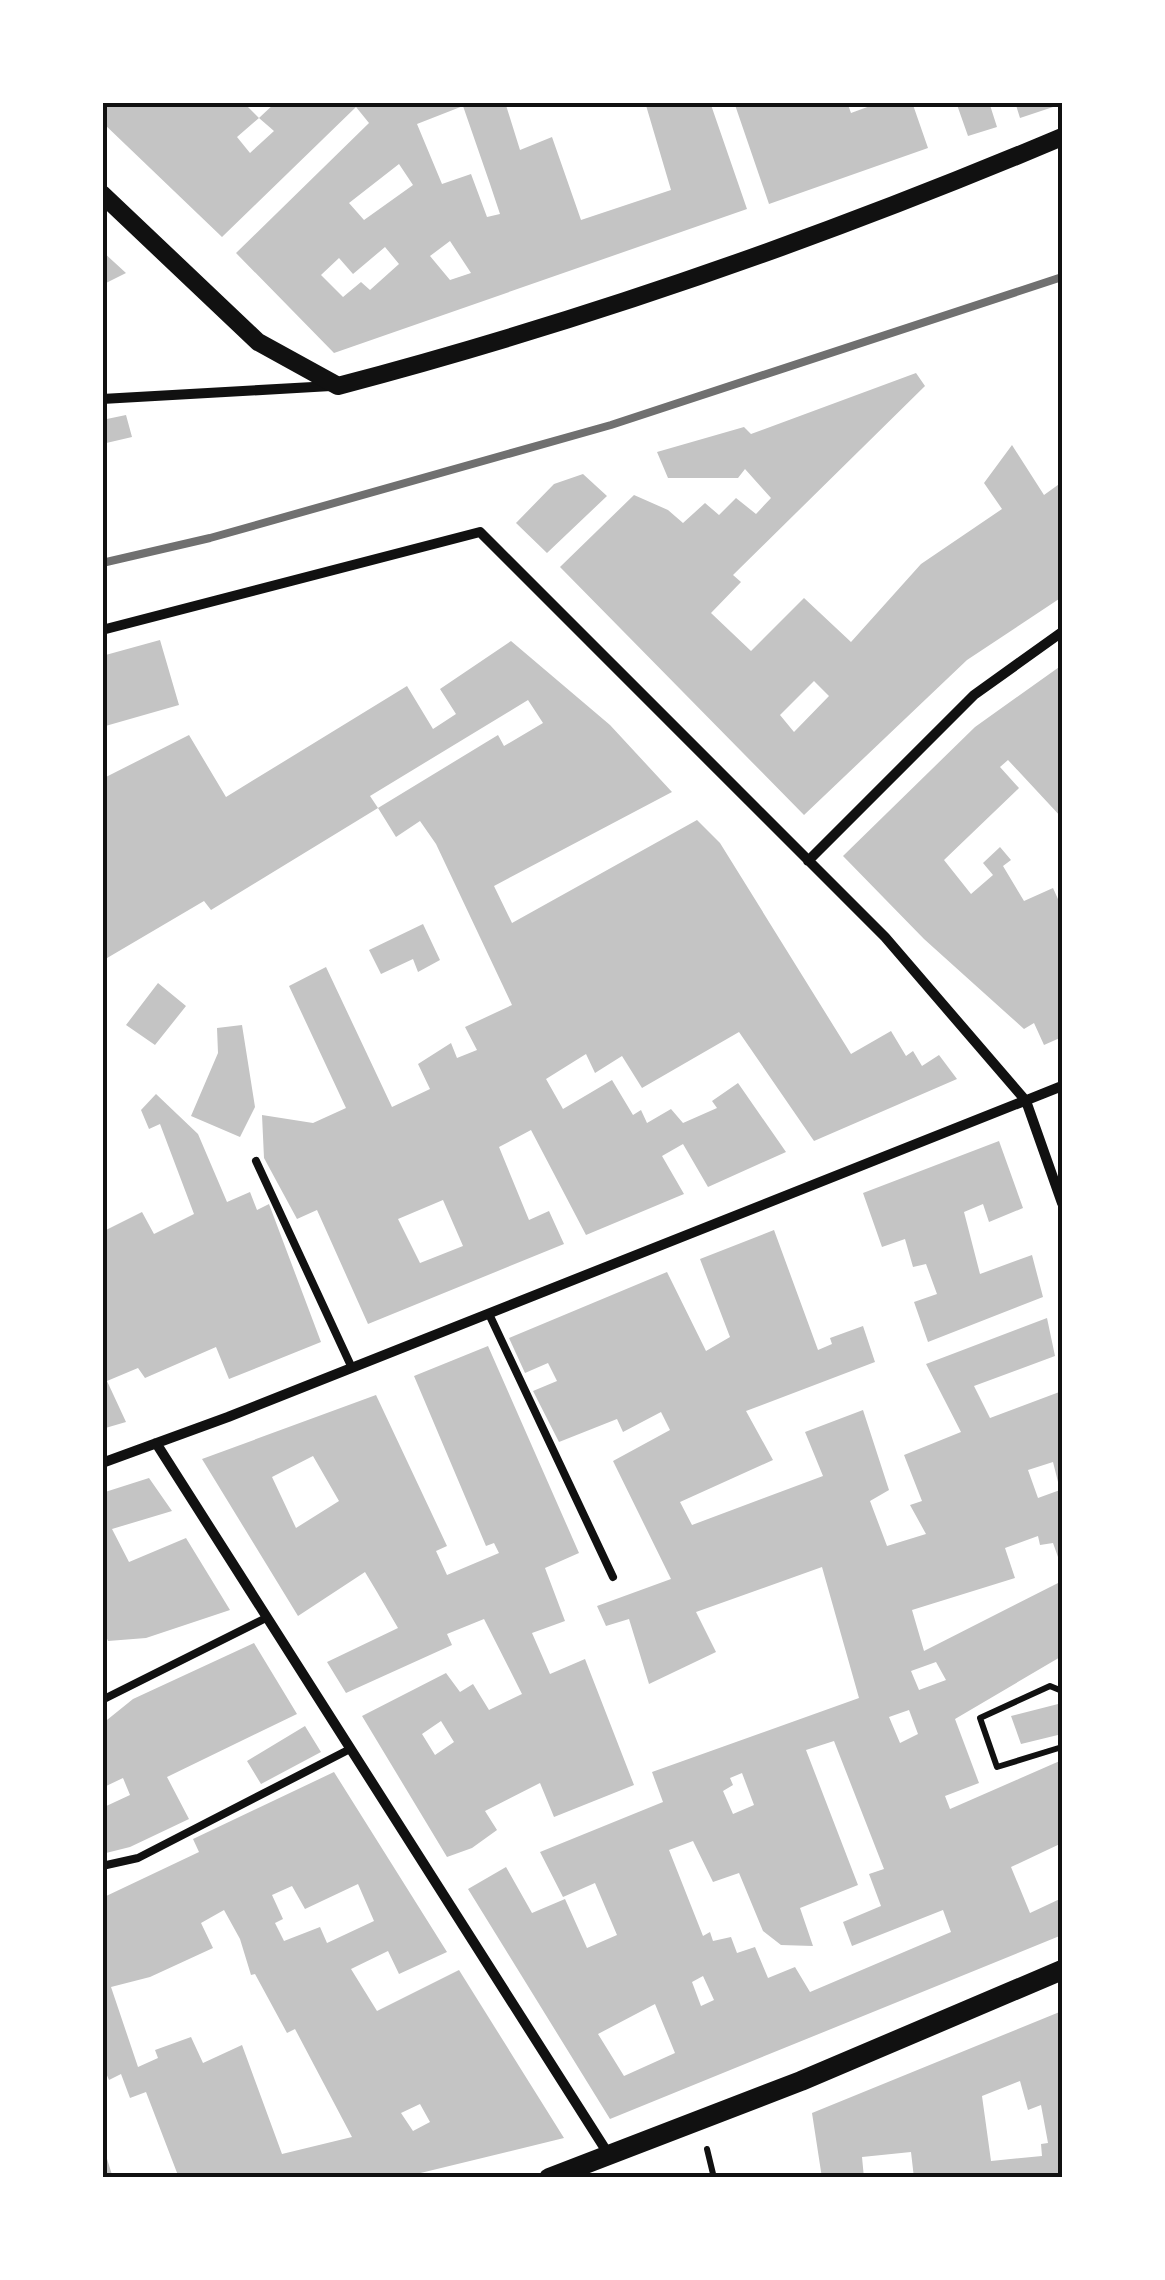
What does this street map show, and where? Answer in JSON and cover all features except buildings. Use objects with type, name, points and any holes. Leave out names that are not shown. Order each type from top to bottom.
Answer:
[{"type":"main road","points":[[548,2178],[575,2174],[609,2155],[801,2081],[1062,1970]]},
{"type":"street","points":[[102,399],[338,386],[672,287],[922,196],[1062,138]]},
{"type":"street","points":[[102,194],[258,342],[338,386]]},
{"type":"street","points":[[102,630],[480,532],[885,937],[1026,1101],[1062,1204]]},
{"type":"street","points":[[808,861],[974,694],[1062,632]]},
{"type":"street","points":[[102,1463],[1062,1086]]},
{"type":"street","points":[[156,1443],[609,2155]]},
{"type":"lane","points":[[256,1161],[352,1368]]},
{"type":"lane","points":[[489,1314],[613,1577]]},
{"type":"lane","points":[[102,1700],[266,1618]]},
{"type":"lane","points":[[102,1866],[138,1858],[350,1749]]},
{"type":"path","points":[[1062,1691],[1050,1686],[980,1718],[998,1767],[1062,1747]]},
{"type":"railway","points":[[102,563],[210,538],[611,425],[1062,277]]}]
